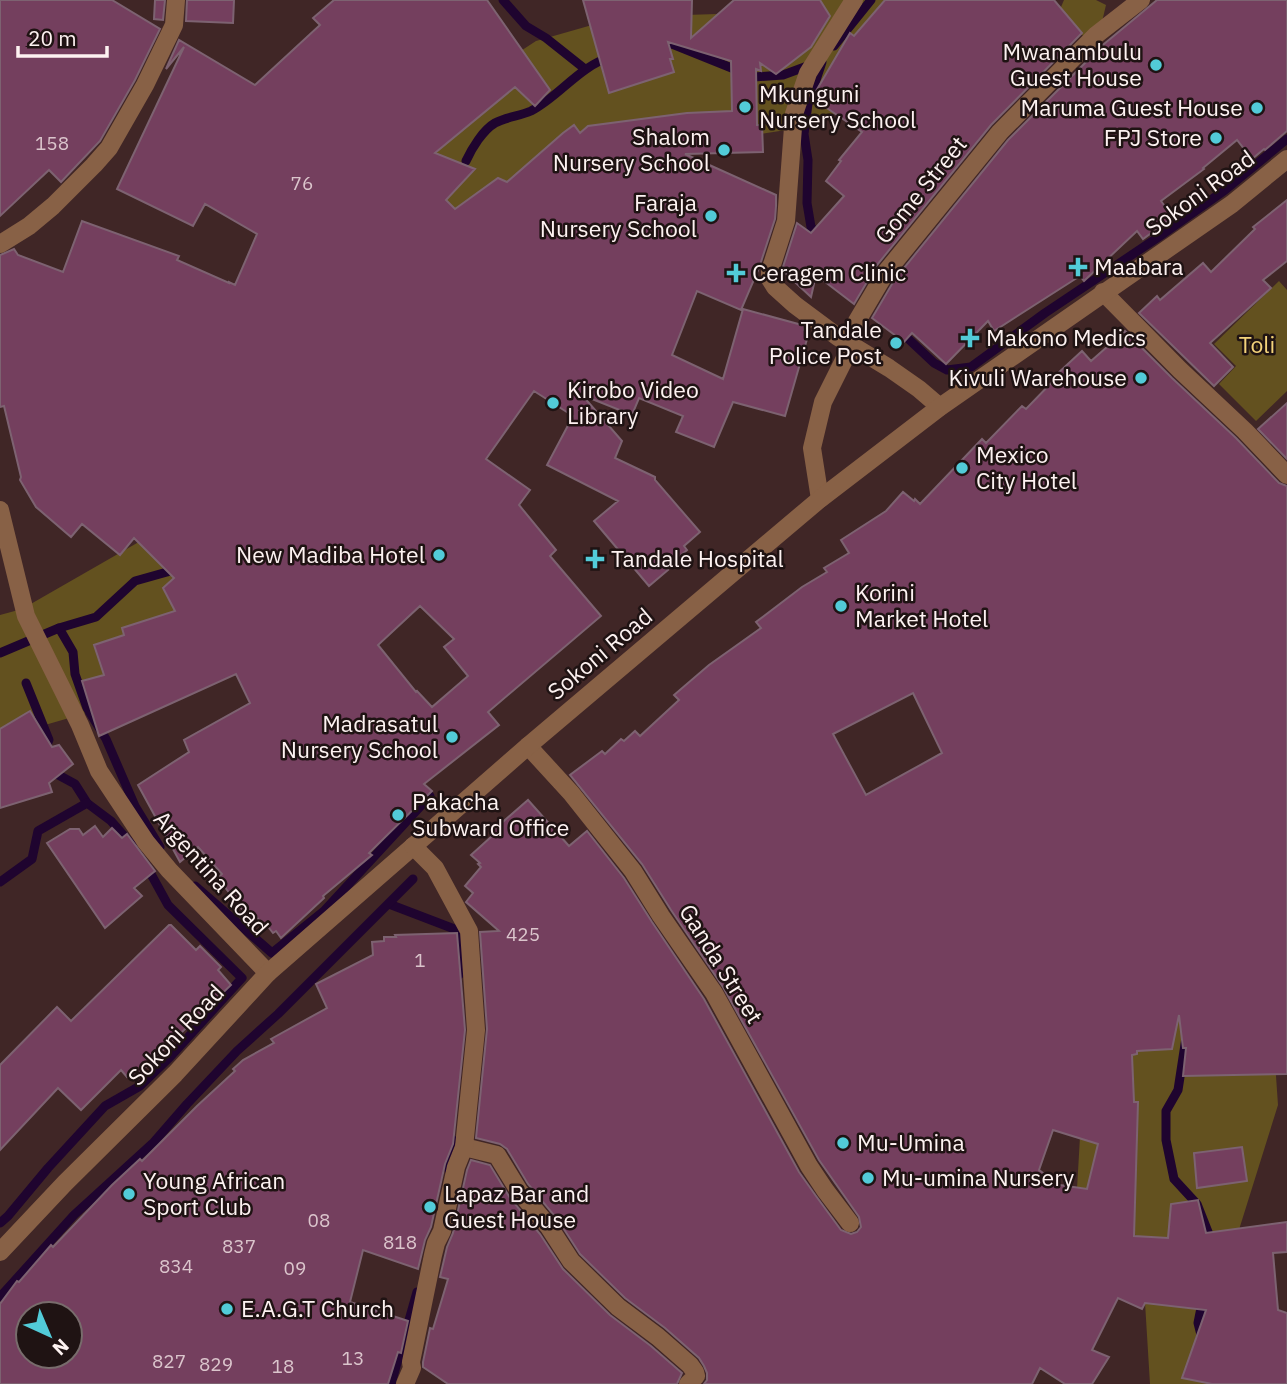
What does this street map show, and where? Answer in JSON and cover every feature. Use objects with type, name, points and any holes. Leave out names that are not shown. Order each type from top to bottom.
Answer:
[{"type":"street","points":[[0,244],[29,226],[53,206],[109,148],[145,85],[174,25],[176,0]]},
{"type":"street","points":[[854,0],[808,73],[794,114],[786,221],[770,271],[770,279],[794,305],[851,346],[890,368],[940,407]]},
{"type":"street","name":"Gome Street","points":[[820,499],[812,448],[823,402],[851,346],[857,321],[886,272],[1000,132],[1096,35],[1141,0]]},
{"type":"street","name":"Sokoni Road","points":[[0,1252],[175,1074],[268,973],[528,746],[820,499],[940,407],[1232,204],[1287,159]]},
{"type":"street","points":[[1103,292],[1287,475]]},
{"type":"street","name":"Argentina Road","points":[[0,510],[26,616],[80,725],[99,771],[146,842],[169,870],[268,973]]},
{"type":"street","name":"Ganda Street","points":[[528,746],[571,793],[633,871],[714,993],[809,1166],[850,1223]]},
{"type":"street","points":[[413,846],[435,868],[469,932],[476,1030],[464,1147],[456,1167],[442,1231],[433,1255],[408,1376],[423,1384]]},
{"type":"street","points":[[464,1147],[497,1155],[519,1191],[549,1227],[571,1261],[618,1307],[690,1365],[696,1376],[688,1384]]},
{"type":"green space","points":[[764,0],[999,0],[887,85],[812,126],[710,142],[598,211],[197,681],[0,738],[0,615],[22,609],[144,539],[453,95],[536,41],[620,17],[750,13]]},
{"type":"green space","points":[[1064,0],[1096,0],[1106,5],[1101,26],[1088,37],[1075,33],[1058,14]]},
{"type":"green space","name":"Toli","points":[[1279,281],[1287,290],[1287,391],[1256,421],[1219,384],[1236,366],[1214,344]]},
{"type":"green space","points":[[1201,898],[1268,960],[1278,1105],[1222,1284],[1211,1384],[1150,1384],[1143,1270],[1135,1234],[1077,1189],[1082,1102]]},
{"type":"building","points":[[0,0],[112,0],[160,29],[100,141],[61,182],[49,170],[0,216]]},
{"type":"building","points":[[155,0],[165,0],[163,20],[154,19]]},
{"type":"building","points":[[187,0],[234,0],[233,23],[186,21]]},
{"type":"building","points":[[334,0],[487,0],[550,90],[535,106],[515,87],[435,153],[475,169],[446,200],[455,209],[498,178],[507,182],[574,125],[580,133],[588,126],[687,113],[732,111],[731,61],[668,42],[674,72],[609,93],[583,0],[692,0],[691,38],[734,0],[820,0],[830,16],[811,47],[776,74],[760,63],[761,71],[756,69],[757,125],[762,125],[763,152],[685,154],[776,195],[776,206],[775,219],[759,268],[741,310],[697,291],[672,355],[723,379],[743,309],[805,326],[804,330],[809,332],[785,416],[733,402],[714,447],[676,432],[683,416],[639,398],[632,415],[582,395],[622,441],[615,458],[655,477],[700,532],[684,546],[687,550],[649,586],[594,521],[618,501],[547,465],[573,416],[534,391],[486,459],[530,490],[519,505],[556,550],[550,556],[601,616],[488,712],[499,725],[424,784],[432,791],[369,853],[372,855],[323,896],[324,898],[281,938],[265,923],[263,925],[256,916],[250,920],[218,878],[222,874],[198,847],[180,862],[138,785],[189,752],[184,740],[250,703],[236,674],[99,736],[82,681],[104,675],[94,645],[124,635],[122,628],[175,611],[163,588],[174,578],[134,538],[120,555],[82,524],[71,537],[36,507],[20,480],[4,406],[0,407],[0,255],[14,249],[18,255],[63,272],[82,221],[179,256],[177,260],[235,285],[257,234],[205,204],[193,226],[117,189],[184,47],[166,69],[179,40],[255,85],[320,25],[313,18]],"holes":[[[420,606],[454,639],[444,647],[468,676],[432,707],[416,692],[378,645]]]},
{"type":"building","points":[[885,0],[1054,0],[1082,33],[991,125],[877,265],[854,304],[816,275],[811,297],[782,270],[797,223],[811,233],[844,196],[826,181],[862,132],[812,98],[850,33],[854,36]]},
{"type":"building","points":[[1157,0],[1287,0],[1287,131],[1252,159],[1237,140],[1161,201],[1173,217],[1143,239],[1137,231],[1084,281],[1080,276],[994,331],[988,321],[946,364],[912,333],[904,342],[872,318],[895,279],[1008,140],[1104,44]]},
{"type":"building","points":[[1287,200],[1287,261],[1263,280],[1271,288],[1210,343],[1233,367],[1214,386],[1139,313],[1157,296],[1160,300],[1203,263],[1211,272],[1255,229],[1253,227]]},
{"type":"building","points":[[1125,331],[1279,483],[1287,486],[1287,1074],[1183,1076],[1186,1048],[1183,1048],[1179,1015],[1172,1049],[1137,1051],[1137,1054],[1132,1055],[1134,1102],[1138,1102],[1134,1236],[1168,1238],[1171,1204],[1198,1200],[1206,1233],[1287,1222],[1287,1252],[1273,1253],[1278,1310],[1287,1313],[1287,1384],[1212,1384],[1182,1378],[1206,1310],[1145,1303],[1142,1309],[1118,1298],[1092,1350],[1109,1357],[1092,1384],[1065,1384],[1040,1368],[1032,1384],[704,1384],[707,1373],[699,1358],[625,1298],[580,1254],[558,1220],[528,1184],[507,1149],[500,1144],[476,1138],[487,1029],[480,932],[499,931],[466,902],[473,893],[465,886],[481,867],[471,855],[492,836],[490,833],[528,800],[569,846],[587,831],[624,878],[704,999],[799,1172],[841,1230],[851,1234],[857,1232],[861,1227],[859,1217],[819,1160],[723,987],[642,864],[570,775],[602,751],[605,754],[621,739],[624,741],[635,731],[640,736],[679,700],[674,695],[709,665],[761,628],[756,622],[802,587],[827,572],[824,568],[849,553],[841,540],[886,511],[903,492],[920,504],[982,439],[986,443],[1022,406],[1026,409],[1082,351],[1091,361]],"holes":[[[913,693],[942,753],[866,795],[833,734]],[[1053,1130],[1098,1144],[1087,1189],[1060,1185],[1039,1170]]]},
{"type":"building","points":[[1287,403],[1287,459],[1258,429]]},
{"type":"building","points":[[30,711],[52,747],[59,745],[73,764],[49,783],[52,792],[0,808],[0,729]]},
{"type":"building","points":[[95,826],[103,837],[112,828],[122,838],[127,834],[155,871],[134,888],[142,896],[105,928],[47,843],[70,829],[79,829],[83,835]]},
{"type":"building","points":[[169,925],[196,950],[200,946],[221,967],[218,970],[231,985],[134,1078],[130,1074],[127,1077],[121,1070],[81,1110],[58,1088],[0,1150],[0,1065],[57,1007],[71,1021]]},
{"type":"building","points":[[457,933],[465,1030],[453,1144],[445,1164],[431,1227],[418,1269],[363,1250],[350,1302],[408,1321],[401,1353],[398,1352],[388,1384],[0,1384],[0,1304],[17,1281],[19,1282],[51,1245],[53,1247],[112,1185],[140,1159],[142,1161],[235,1071],[233,1069],[243,1060],[274,1043],[271,1039],[327,1008],[316,984],[373,955],[372,942],[384,941],[384,937],[396,937],[395,935]]},
{"type":"building","points":[[1242,1147],[1247,1181],[1197,1188],[1194,1153]]},
{"type":"building","points":[[471,1160],[490,1165],[510,1198],[540,1234],[563,1269],[610,1315],[682,1373],[677,1384],[448,1384],[423,1367],[430,1328],[433,1329],[448,1279],[440,1277]]},
{"type":"waterway","points":[[503,0],[526,26],[585,69]]},
{"type":"waterway","points":[[834,46],[871,0]]},
{"type":"waterway","points":[[659,44],[667,42],[754,77],[783,75],[810,65]]},
{"type":"waterway","points":[[466,161],[478,140],[495,123],[531,111],[589,67],[611,57]]},
{"type":"waterway","points":[[820,237],[811,227],[807,203],[808,160],[804,134],[808,104],[822,62]]},
{"type":"waterway","points":[[901,332],[934,363],[947,370],[971,367],[1225,190],[1287,139]]},
{"type":"waterway","points":[[0,653],[59,628],[96,617],[135,581],[178,566]]},
{"type":"waterway","points":[[59,628],[73,652],[75,674],[87,708],[106,739],[135,806],[160,847]]},
{"type":"waterway","points":[[26,683],[49,740],[45,749]]},
{"type":"waterway","points":[[51,771],[75,784],[87,803],[111,821],[132,845]]},
{"type":"waterway","points":[[195,886],[272,953],[324,911],[430,796]]},
{"type":"waterway","points":[[0,882],[32,859],[38,831],[87,803]]},
{"type":"waterway","points":[[0,1223],[105,1106],[140,1086],[242,978],[168,905],[146,865]]},
{"type":"waterway","points":[[0,1297],[74,1215],[154,1142],[237,1051],[278,1014],[413,879]]},
{"type":"waterway","points":[[389,904],[457,930],[460,943],[459,975]]},
{"type":"waterway","points":[[1186,1038],[1178,1090],[1166,1111],[1166,1140],[1174,1179],[1197,1204],[1210,1243]]},
{"type":"waterway","points":[[449,1170],[452,1139]]},
{"type":"waterway","points":[[391,1384],[417,1292]]},
{"type":"waterway","points":[[1200,1339],[1198,1323],[1203,1298]]},
{"type":"place","name":"Mwanambulu Guest House","points":[[1156,65]]},
{"type":"place","name":"Mkunguni Nursery School","points":[[745,107]]},
{"type":"place","name":"Maruma Guest House","points":[[1257,108]]},
{"type":"place","name":"FPJ Store","points":[[1216,138]]},
{"type":"place","name":"Shalom Nursery School","points":[[724,150]]},
{"type":"place","name":"Faraja Nursery School","points":[[711,216]]},
{"type":"place","name":"Maabara","points":[[1078,267]]},
{"type":"place","name":"Ceragem Clinic","points":[[736,273]]},
{"type":"place","name":"Makono Medics","points":[[970,338]]},
{"type":"place","name":"Tandale Police Post","points":[[896,343]]},
{"type":"place","name":"Kivuli Warehouse","points":[[1141,378]]},
{"type":"place","name":"Kirobo Video Library","points":[[553,403]]},
{"type":"place","name":"Mexico City Hotel","points":[[962,468]]},
{"type":"place","name":"New Madiba Hotel","points":[[439,555]]},
{"type":"place","name":"Tandale Hospital","points":[[595,559]]},
{"type":"place","name":"Korini Market Hotel","points":[[841,606]]},
{"type":"place","name":"Madrasatul Nursery School","points":[[452,737]]},
{"type":"place","name":"Pakacha Subward Office","points":[[398,815]]},
{"type":"place","name":"Mu-Umina","points":[[843,1143]]},
{"type":"place","name":"Mu-umina Nursery","points":[[868,1178]]},
{"type":"place","name":"Young African Sport Club","points":[[129,1194]]},
{"type":"place","name":"Lapaz Bar and Guest House","points":[[430,1207]]},
{"type":"place","name":"E.A.G.T Church","points":[[227,1309]]}]
